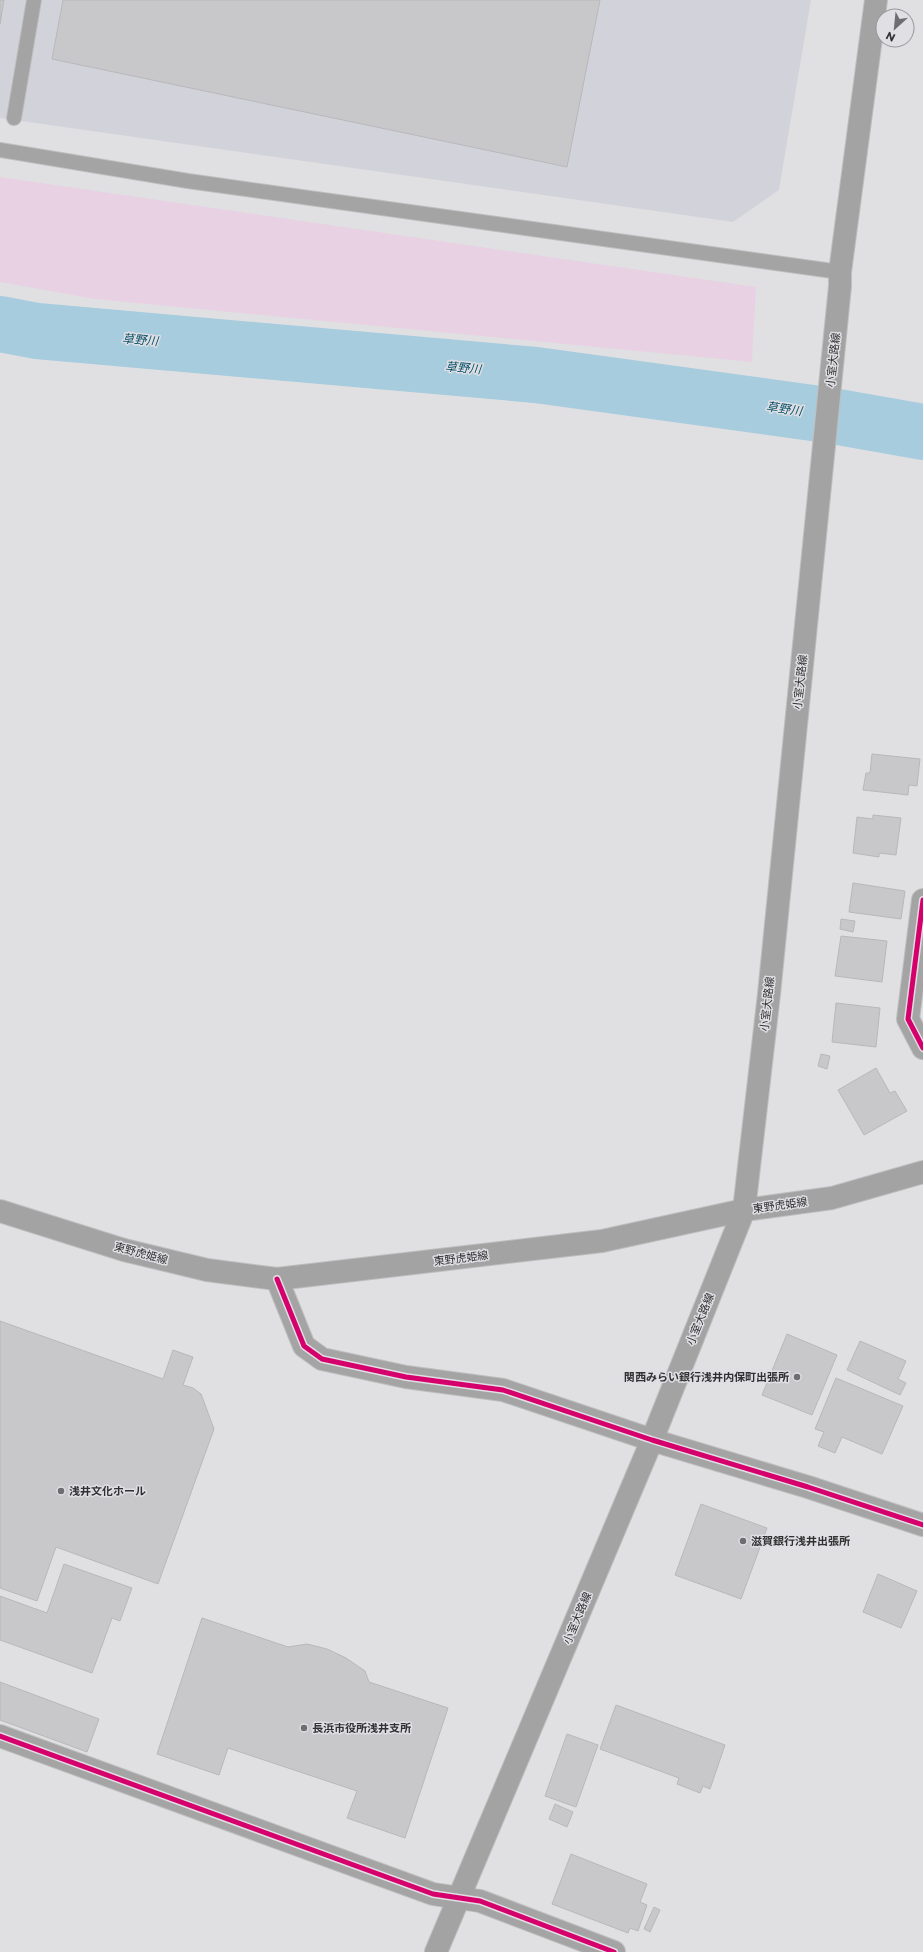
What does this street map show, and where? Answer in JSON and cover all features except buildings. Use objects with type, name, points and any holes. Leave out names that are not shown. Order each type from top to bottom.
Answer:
[{"type":"main road","name":"小室大路線","points":[[436,1952],[652,1440],[744,1210],[768,1002],[840,279],[876,0]]},
{"type":"main road","name":"東野虎姫線","points":[[0,1211],[124,1250],[207,1270],[277,1279],[602,1241],[744,1210],[832,1198],[923,1172]]},
{"type":"street","points":[[923,900],[908,1019],[923,1048]]},
{"type":"street","points":[[277,1279],[304,1346],[322,1359],[406,1378],[503,1390],[652,1440],[808,1487],[923,1526]]},
{"type":"street","points":[[0,1736],[433,1894],[480,1901],[614,1952]]},
{"type":"lane","points":[[14,118],[34,0]]},
{"type":"lane","points":[[0,150],[188,181],[840,279]]},
{"type":"shaded area","points":[[0,0],[811,0],[779,190],[733,222],[0,118]]},
{"type":"shaded area","points":[[0,177],[756,287],[752,362],[95,299],[0,282]]},
{"type":"waterway","name":"草野川","points":[[0,324],[37,331],[536,375],[827,415],[923,432]]},
{"type":"cycle path","points":[[923,900],[908,1019],[923,1048]]},
{"type":"cycle path","points":[[277,1279],[304,1346],[322,1359],[406,1377],[503,1390],[652,1440],[808,1487],[923,1525]]},
{"type":"cycle path","points":[[0,1736],[433,1894],[480,1901],[614,1952]]},
{"type":"place","name":"関西みらい銀行浅井内保町出張所","points":[[797,1377]]},
{"type":"place","name":"浅井文化ホール","points":[[61,1491]]},
{"type":"place","name":"滋賀銀行浅井出張所","points":[[743,1541]]},
{"type":"place","name":"長浜市役所浅井支所","points":[[304,1728]]}]
